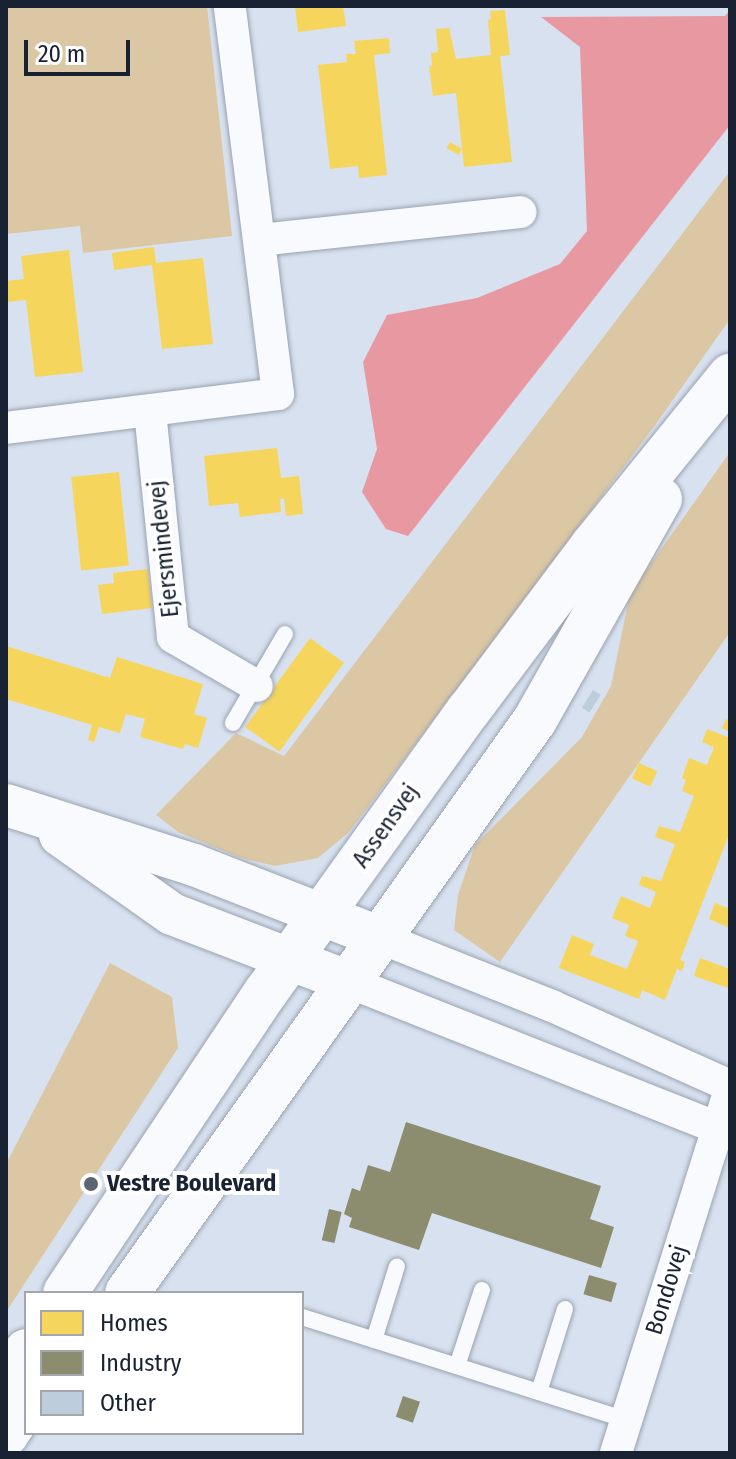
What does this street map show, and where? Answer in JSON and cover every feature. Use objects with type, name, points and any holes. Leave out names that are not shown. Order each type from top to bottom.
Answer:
[{"type":"main road","points":[[67,1291],[353,927],[494,722],[593,545],[730,376]]},
{"type":"main road","points":[[100,1291],[319,971],[340,959],[342,946],[353,927],[535,720],[621,563],[730,386]]},
{"type":"main road","points":[[128,1291],[319,971]]},
{"type":"main road","points":[[6,1381],[24,1354]]},
{"type":"main road","points":[[6,1435],[24,1407]]},
{"type":"main road","points":[[6,1447],[24,1424]]},
{"type":"street","points":[[6,428],[278,394],[230,6]]},
{"type":"street","points":[[260,240],[520,212]]},
{"type":"street","name":"Ejersmindevej","points":[[150,411],[173,637],[257,686]]},
{"type":"street","points":[[16,808],[194,865],[552,1006],[730,1087],[724,1130],[172,914],[16,808]]},
{"type":"street","name":"Bondovej","points":[[616,1453],[724,1130]]},
{"type":"lane","points":[[233,723],[285,634]]},
{"type":"lane","points":[[374,1340],[397,1266]]},
{"type":"lane","points":[[457,1366],[482,1290]]},
{"type":"lane","points":[[539,1392],[565,1309]]},
{"type":"lane","points":[[304,1318],[627,1420]]},
{"type":"shaded area","points":[[6,6],[207,6],[232,236],[83,253],[80,226],[6,234]]},
{"type":"shaded area","points":[[730,10],[730,125],[408,536],[386,529],[362,492],[377,449],[363,362],[387,315],[477,298],[560,264],[587,231],[580,47],[541,17],[725,16]]},
{"type":"shaded area","points":[[730,171],[730,319],[656,424],[349,832],[318,858],[275,866],[241,858],[178,832],[156,815],[236,733],[284,756]]},
{"type":"shaded area","points":[[730,452],[730,632],[500,962],[454,930],[458,895],[475,845],[582,737],[611,686],[630,593]]},
{"type":"shaded area","points":[[110,963],[172,997],[178,1048],[6,1312],[6,1164]]},
{"type":"building: Homes","points":[[295,6],[343,6],[346,26],[298,32]]},
{"type":"building: Homes","points":[[505,10],[510,55],[500,56],[512,162],[464,167],[456,93],[433,96],[429,66],[432,66],[431,53],[438,52],[436,29],[449,28],[456,59],[491,55],[490,11]]},
{"type":"building: Homes","points":[[389,38],[390,53],[374,55],[387,175],[359,178],[358,166],[330,169],[318,65],[347,62],[346,54],[356,54],[354,41]]},
{"type":"building: Homes","points":[[450,142],[462,149],[459,155],[446,148]]},
{"type":"building: Homes","points":[[154,247],[156,263],[203,258],[213,344],[162,349],[152,265],[114,270],[112,253]]},
{"type":"building: Homes","points":[[69,250],[83,372],[35,377],[26,300],[6,302],[6,281],[24,279],[21,256]]},
{"type":"building: Homes","points":[[277,448],[281,478],[299,476],[303,514],[286,516],[284,498],[280,499],[281,512],[240,517],[238,503],[209,506],[204,456]]},
{"type":"building: Homes","points":[[119,472],[129,565],[81,571],[71,477]]},
{"type":"building: Homes","points":[[148,569],[152,608],[102,614],[98,585],[114,583],[113,573]]},
{"type":"building: Homes","points":[[310,638],[344,663],[279,752],[245,727]]},
{"type":"building: Homes","points":[[6,646],[110,678],[117,657],[203,684],[194,714],[207,718],[198,748],[185,744],[183,749],[140,737],[145,719],[126,714],[120,733],[99,727],[94,742],[88,740],[92,725],[6,699]]},
{"type":"building: Homes","points":[[726,719],[730,721],[730,732],[722,728]]},
{"type":"building: Homes","points":[[707,729],[730,738],[730,832],[680,960],[685,962],[682,971],[677,969],[665,1000],[642,990],[639,999],[559,968],[572,935],[594,944],[590,955],[627,969],[638,941],[625,936],[629,925],[612,918],[621,896],[650,908],[656,892],[639,885],[642,876],[661,881],[675,844],[655,837],[659,826],[680,832],[694,796],[682,791],[686,780],[682,778],[689,758],[707,765],[714,747],[702,742]]},
{"type":"building: Homes","points":[[639,763],[657,771],[650,787],[632,779]]},
{"type":"building: Homes","points":[[715,903],[730,909],[730,928],[709,919]]},
{"type":"building: Homes","points":[[700,958],[730,969],[728,988],[694,976]]},
{"type":"building: Industry","points":[[406,1122],[601,1186],[590,1219],[614,1227],[601,1268],[432,1213],[419,1250],[349,1227],[352,1218],[344,1214],[352,1188],[360,1191],[368,1165],[390,1172]]},
{"type":"building: Industry","points":[[329,1209],[342,1212],[334,1243],[322,1240]]},
{"type":"building: Industry","points":[[589,1275],[617,1283],[611,1302],[583,1294]]},
{"type":"building: Industry","points":[[403,1396],[420,1402],[413,1423],[396,1417]]},
{"type":"building: Other","points":[[593,690],[601,695],[590,713],[582,708]]},
{"type":"place","name":"Vestre Boulevard","points":[[91,1184]]}]
